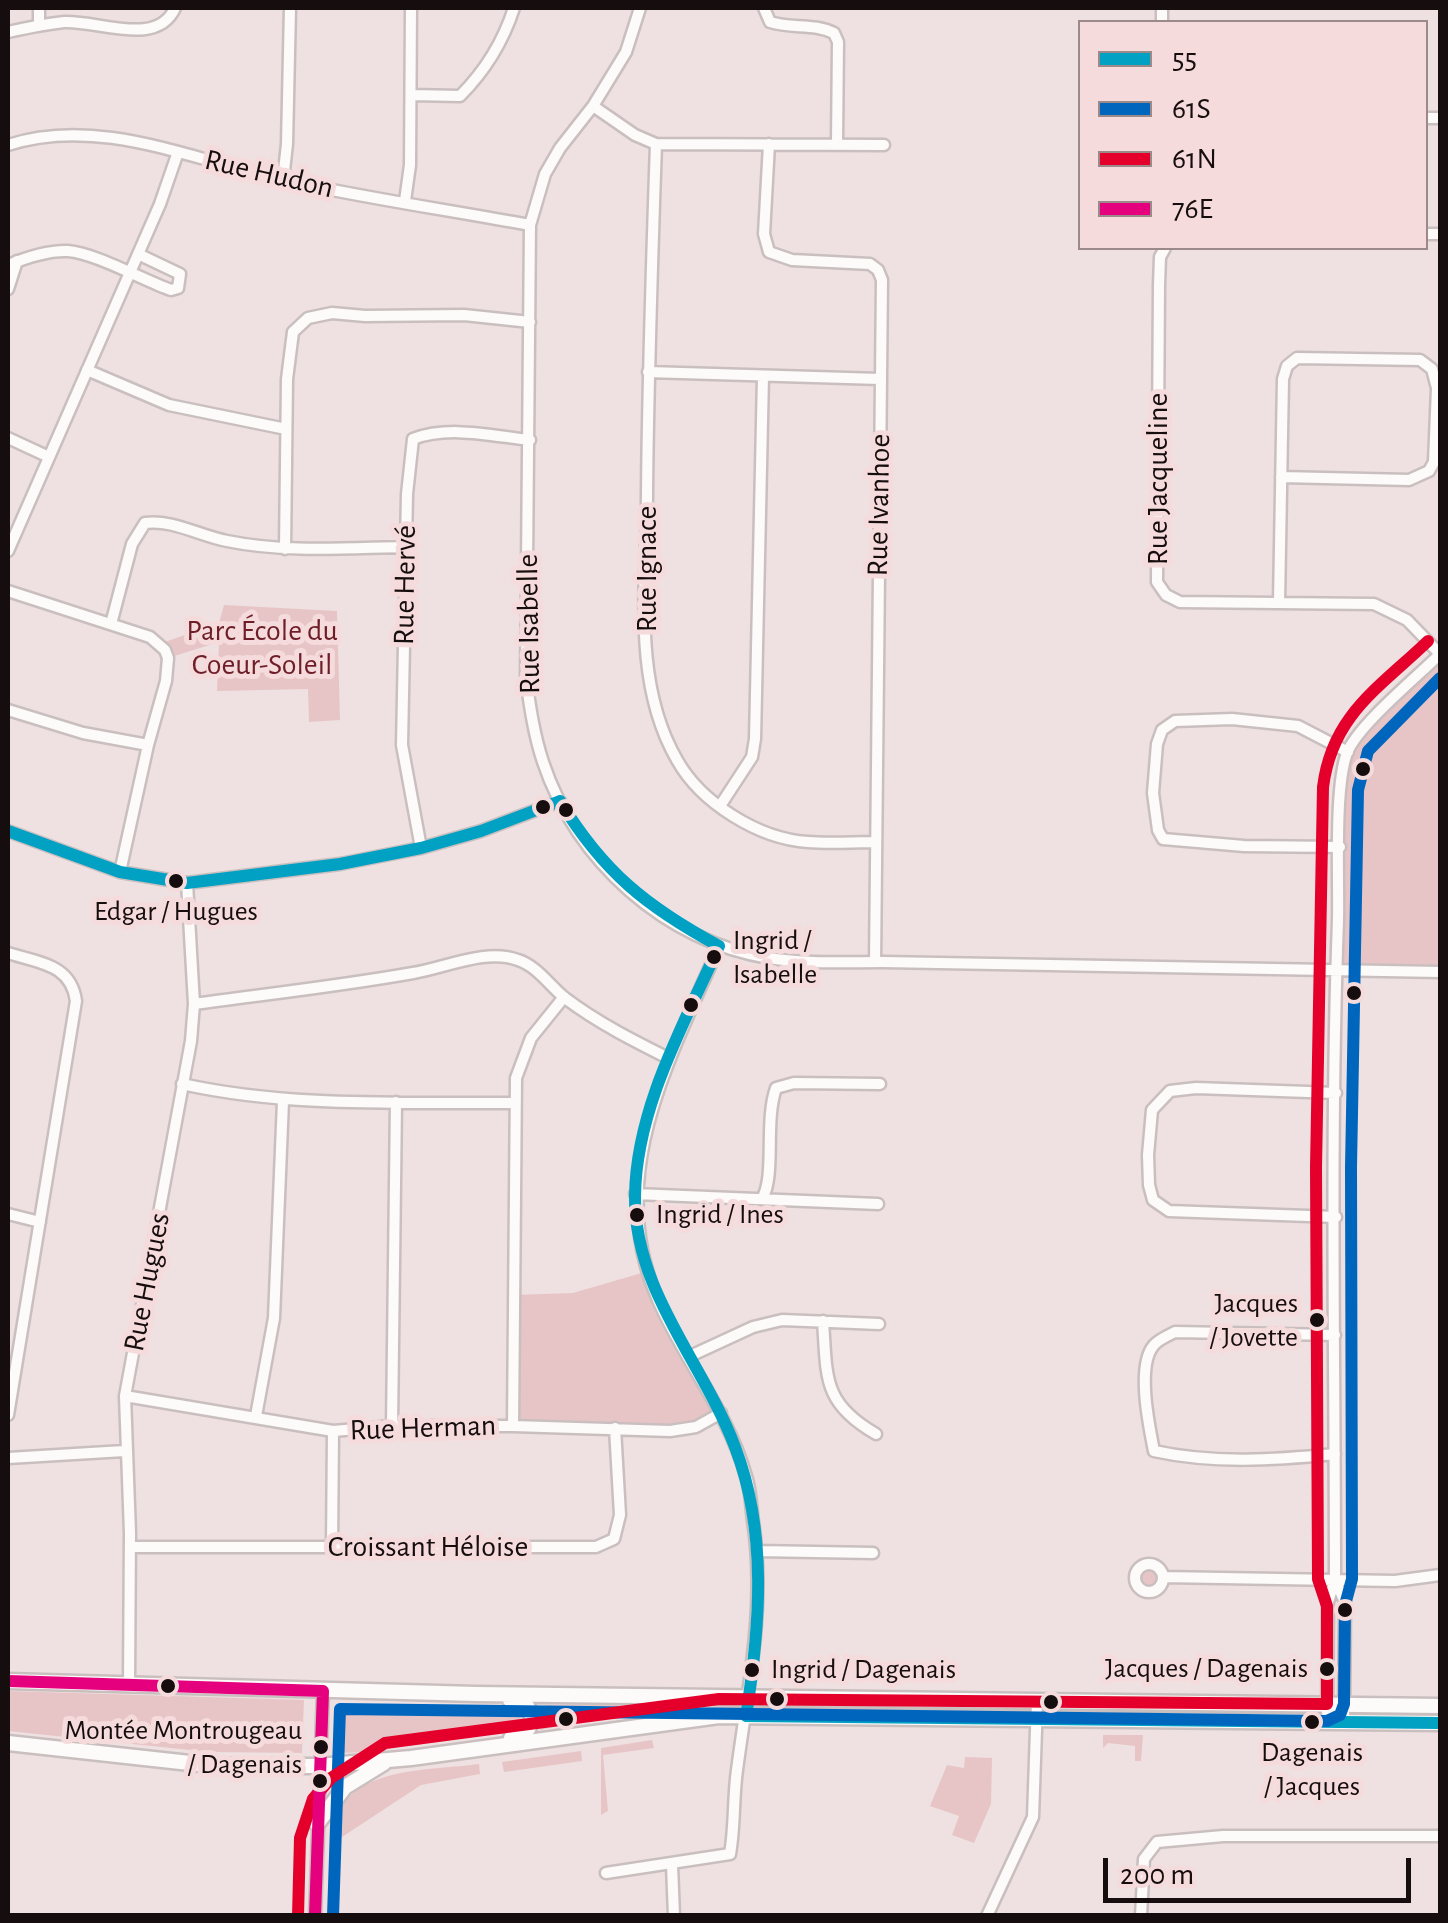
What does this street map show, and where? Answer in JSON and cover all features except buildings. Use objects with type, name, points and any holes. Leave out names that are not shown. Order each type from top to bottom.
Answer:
[{"type":"main road","points":[[8,1681],[495,1695],[1440,1706]]},
{"type":"main road","points":[[486,1748],[525,1732],[533,1719],[527,1706],[495,1695]]},
{"type":"main road","points":[[8,1743],[206,1766],[320,1766],[486,1748],[703,1717],[1440,1724]]},
{"type":"main road","points":[[318,1824],[345,1787],[389,1760]]},
{"type":"street","points":[[39,8],[39,26]]},
{"type":"street","points":[[67,22],[68,8]]},
{"type":"street","points":[[8,32],[67,22],[139,29],[160,26],[175,8]]},
{"type":"street","points":[[282,180],[288,144],[290,8]]},
{"type":"street","points":[[404,202],[410,166],[411,8]]},
{"type":"street","points":[[412,96],[460,96],[485,68],[514,8]]},
{"type":"street","name":"Rue Isabelle","points":[[640,8],[626,52],[594,106],[560,148],[545,174],[530,225],[526,680],[532,725],[544,764],[560,801],[589,848],[624,886],[664,918],[719,946],[766,958],[815,964],[1440,972]]},
{"type":"street","points":[[764,8],[770,22],[822,27],[834,33],[838,42],[837,143]]},
{"type":"street","points":[[594,106],[635,136],[656,144],[884,145]]},
{"type":"street","name":"Rue Hudon","points":[[8,145],[58,137],[119,138],[282,180],[530,225]]},
{"type":"street","name":"Rue Ignace","points":[[656,144],[648,372],[649,685],[655,713],[678,762],[699,788],[764,833],[804,842],[876,842]]},
{"type":"street","name":"Rue Ivanhoe","points":[[770,144],[764,234],[770,252],[792,260],[870,264],[878,270],[883,290],[874,962]]},
{"type":"street","points":[[8,551],[130,275],[178,152]]},
{"type":"street","name":"Rue Jacqueline","points":[[1164,250],[1158,285],[1158,582],[1166,595],[1180,602],[1374,604],[1407,620],[1440,654]]},
{"type":"street","points":[[8,289],[12,263],[68,251],[171,290],[178,288],[180,274],[138,254]]},
{"type":"street","points":[[285,549],[287,379],[293,332],[308,318],[332,313],[464,315],[530,322]]},
{"type":"street","points":[[1279,602],[1280,477],[1283,379],[1287,366],[1296,358],[1420,360],[1432,369],[1438,388],[1434,462],[1430,471],[1409,480],[1280,477]]},
{"type":"street","points":[[88,370],[170,405],[286,429]]},
{"type":"street","points":[[648,372],[880,379]]},
{"type":"street","points":[[720,806],[752,757],[755,740],[763,376]]},
{"type":"street","name":"Rue Hervé","points":[[421,848],[402,744],[407,494],[413,439],[430,432],[455,432],[530,440]]},
{"type":"street","points":[[8,438],[49,457]]},
{"type":"street","points":[[110,624],[132,544],[144,523],[158,521],[225,541],[285,549],[406,547]]},
{"type":"street","points":[[8,592],[150,636],[165,650],[166,682],[120,872]]},
{"type":"street","points":[[1327,1722],[1328,1602],[1335,1580],[1336,970],[1341,786],[1348,752],[1366,728],[1440,654]]},
{"type":"street","points":[[8,710],[83,733],[148,744]]},
{"type":"street","points":[[1340,847],[1244,846],[1163,839],[1153,793],[1157,744],[1162,730],[1174,721],[1232,719],[1298,726],[1348,752]]},
{"type":"street","points":[[8,832],[120,872],[187,883],[340,864],[421,848],[482,831],[560,801]]},
{"type":"street","name":"Rue Hugues","points":[[129,1684],[125,1396],[191,1041],[194,1004],[187,883]]},
{"type":"street","points":[[606,1873],[730,1854],[736,1779],[750,1698],[758,1613],[758,1551],[747,1477],[721,1413],[658,1300],[640,1249],[635,1194],[646,1122],[719,946]]},
{"type":"street","points":[[8,953],[68,976],[76,1002],[40,1222],[12,1348],[8,1416]]},
{"type":"street","points":[[194,1004],[505,956],[533,968],[564,996],[618,1034],[670,1060]]},
{"type":"street","points":[[513,1426],[516,1078],[531,1038],[564,996]]},
{"type":"street","points":[[762,1200],[767,1180],[769,1108],[776,1088],[794,1082],[880,1084]]},
{"type":"street","points":[[182,1084],[283,1100],[515,1103]]},
{"type":"street","points":[[1336,1093],[1196,1088],[1170,1091],[1152,1110],[1148,1155],[1148,1185],[1153,1200],[1169,1212],[1336,1218]]},
{"type":"street","points":[[256,1416],[274,1318],[283,1100]]},
{"type":"street","points":[[392,1426],[396,1102]]},
{"type":"street","points":[[635,1194],[878,1204]]},
{"type":"street","points":[[8,1214],[40,1222]]},
{"type":"street","points":[[688,1357],[753,1327],[782,1320],[879,1324]]},
{"type":"street","points":[[824,1320],[828,1379],[834,1400],[876,1434]]},
{"type":"street","points":[[1335,1454],[1274,1460],[1204,1458],[1154,1450],[1146,1414],[1145,1384],[1154,1345],[1175,1332],[1336,1334]]},
{"type":"street","name":"Rue Herman","points":[[125,1396],[332,1431],[392,1426],[670,1430],[696,1427],[721,1413]]},
{"type":"street","name":"Croissant Héloise","points":[[130,1547],[596,1547],[614,1539],[620,1515],[616,1428]]},
{"type":"street","points":[[332,1431],[332,1547]]},
{"type":"street","points":[[8,1458],[124,1452]]},
{"type":"street","points":[[758,1551],[873,1552]]},
{"type":"street","points":[[1164,1576],[1395,1581],[1440,1576]]},
{"type":"street","points":[[1335,1580],[1345,1602],[1344,1722]]},
{"type":"street","points":[[315,1916],[324,1692]]},
{"type":"street","points":[[986,1916],[1033,1817],[1037,1701]]},
{"type":"street","points":[[1141,1916],[1144,1859],[1157,1842],[1223,1836],[1440,1836]]},
{"type":"street","points":[[672,1864],[674,1916]]},
{"type":"green space","name":"Parc École du Coeur-Soleil","points":[[224,605],[337,611],[340,720],[309,722],[308,689],[217,691],[219,642],[168,658],[159,644],[219,623]]},
{"type":"green space","points":[[1440,654],[1440,972],[1336,970],[1339,820],[1350,749],[1369,723]]},
{"type":"green space","points":[[645,1272],[721,1413],[696,1427],[521,1426],[511,1407],[514,1295],[573,1293]]},
{"type":"green space","points":[[1149,1564],[1159,1568],[1163,1578],[1159,1588],[1149,1592],[1139,1588],[1135,1578],[1139,1568]]},
{"type":"green space","points":[[8,1691],[304,1700],[302,1753],[209,1752],[8,1731]]},
{"type":"green space","points":[[707,1703],[540,1730],[538,1708],[546,1705]]},
{"type":"green space","points":[[339,1707],[515,1709],[523,1721],[511,1731],[369,1752],[336,1753]]},
{"type":"green space","points":[[1103,1735],[1143,1735],[1141,1761],[1135,1761],[1135,1746],[1108,1743],[1103,1748]]},
{"type":"green space","points":[[652,1740],[654,1748],[603,1755],[608,1811],[601,1815],[601,1748]]},
{"type":"green space","points":[[581,1751],[582,1761],[504,1772],[502,1762]]},
{"type":"green space","points":[[965,1757],[992,1758],[991,1804],[974,1843],[952,1835],[959,1816],[930,1806],[947,1765],[964,1768]]},
{"type":"green space","points":[[479,1764],[480,1774],[421,1785],[336,1841],[336,1886],[331,1886],[334,1822],[343,1803],[358,1790],[395,1774]]},
{"type":"transit line","name":"61N","points":[[298,1916],[300,1838],[313,1799],[331,1778],[385,1743],[719,1699],[1327,1704],[1327,1606],[1318,1579],[1316,1167],[1323,787],[1336,740],[1347,722],[1428,641]]},
{"type":"transit line","name":"61S","points":[[333,1916],[340,1709],[1327,1721],[1340,1715],[1344,1704],[1345,1605],[1352,1579],[1351,1167],[1358,790],[1368,751],[1440,678]]},
{"type":"transit line","name":"55","points":[[560,801],[593,848],[629,886],[670,917],[719,946]]},
{"type":"transit line","name":"55","points":[[8,831],[120,872],[187,883],[340,864],[421,848],[481,831],[560,801]]},
{"type":"transit line","name":"55","points":[[719,946],[653,1099],[637,1163],[635,1196],[638,1231],[658,1295],[721,1416],[746,1480],[757,1546],[758,1580],[755,1649],[746,1716],[1440,1723]]},
{"type":"transit line","name":"76E","points":[[8,1681],[323,1691],[315,1916]]},
{"type":"place","name":"Edgar / Hugues","points":[[176,881]]},
{"type":"place","name":"Ingrid / Isabelle","points":[[714,957]]},
{"type":"place","name":"Ingrid / Ines","points":[[637,1215]]},
{"type":"place","name":"Jacques / Jovette","points":[[1317,1320]]},
{"type":"place","name":"Jacques / Dagenais","points":[[1327,1669]]},
{"type":"place","name":"Ingrid / Dagenais","points":[[752,1670]]},
{"type":"place","name":"Dagenais / Jacques","points":[[1312,1722]]},
{"type":"place","name":"Montée Montrougeau / Dagenais","points":[[321,1747]]}]
